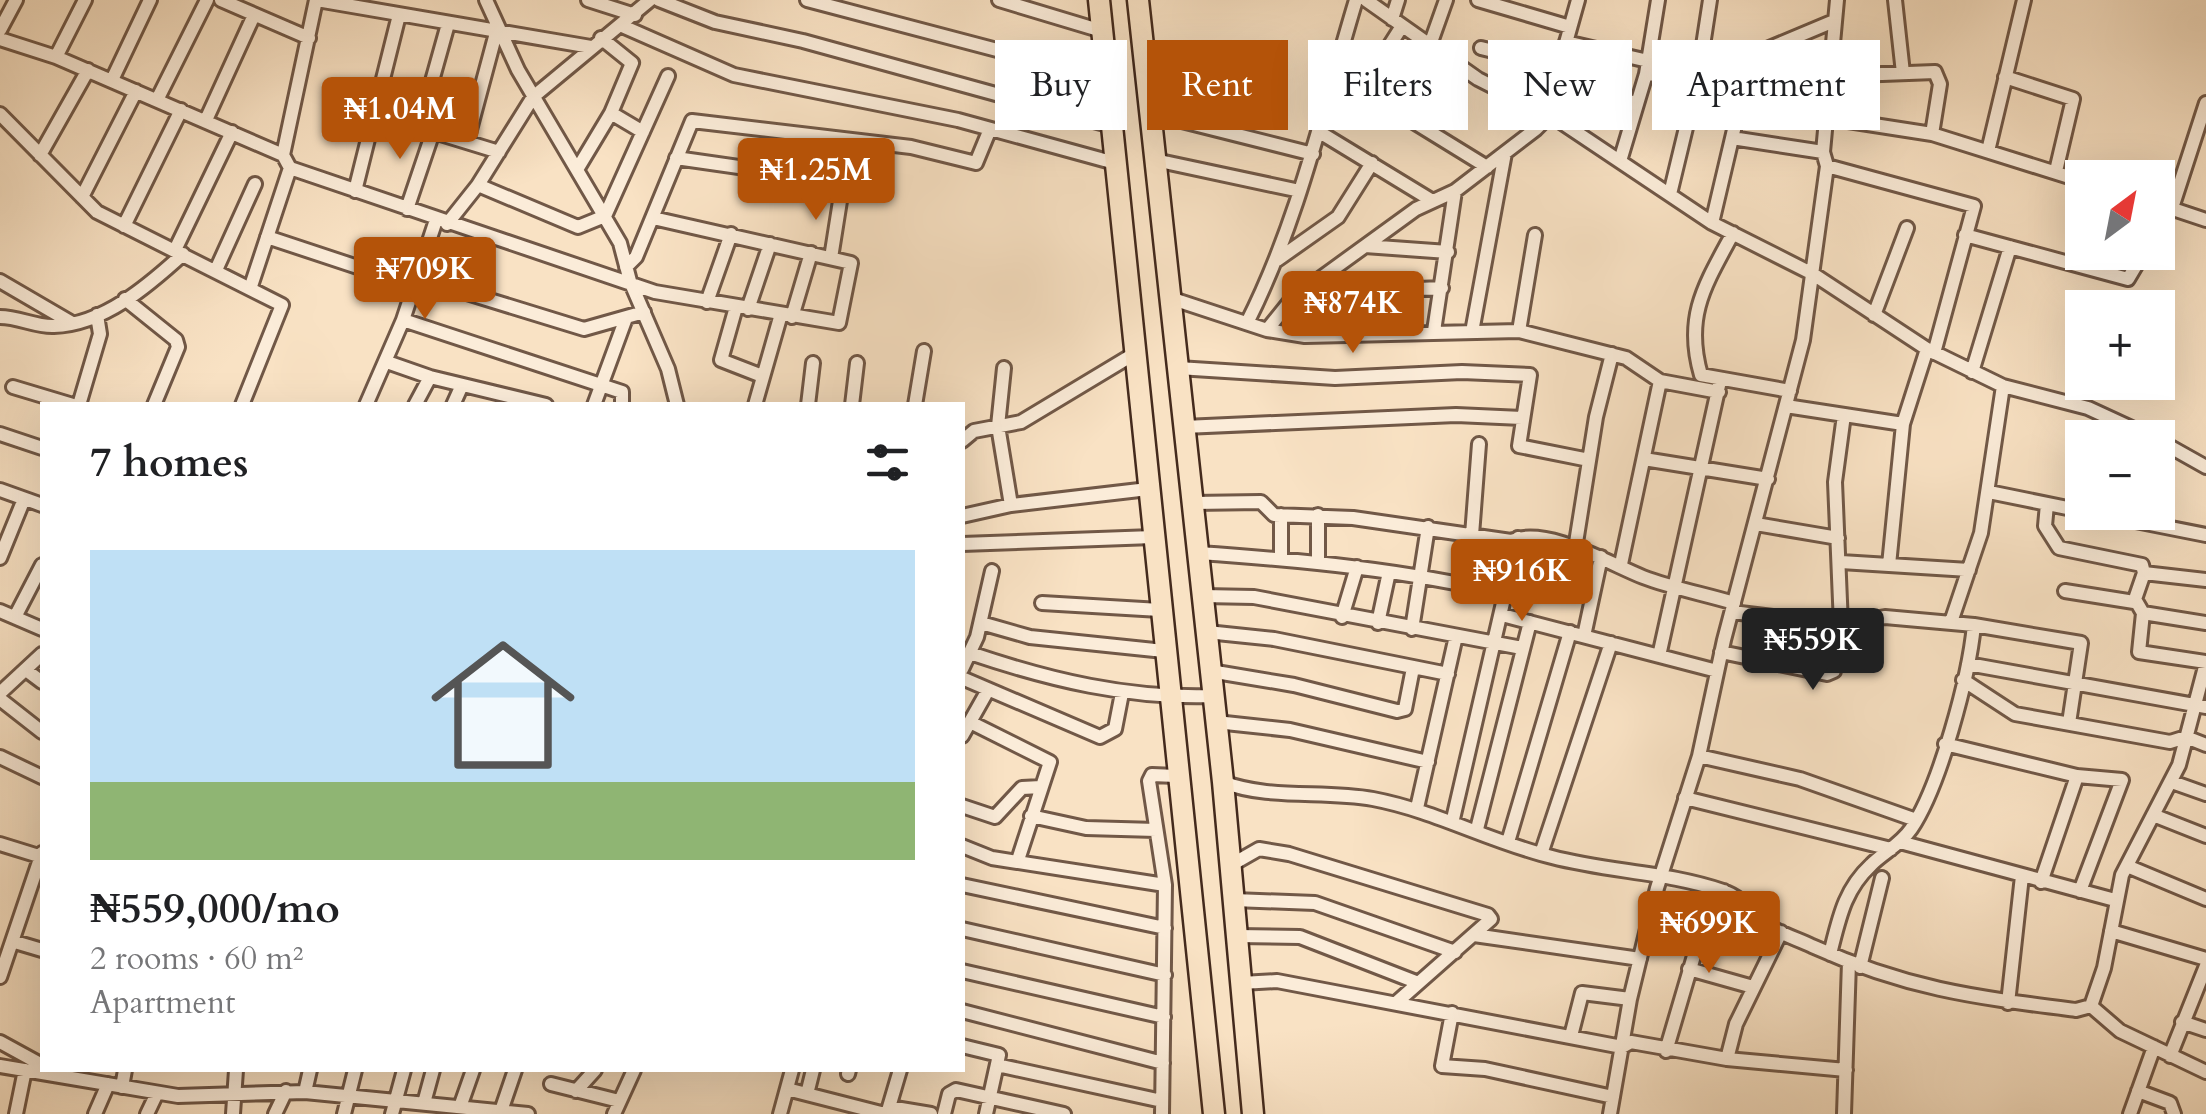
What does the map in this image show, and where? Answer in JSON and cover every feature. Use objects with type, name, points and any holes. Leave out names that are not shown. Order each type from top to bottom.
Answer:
[{"type":"main road","points":[[1099,0],[1103,40]]},
{"type":"main road","points":[[1138,0],[1147,85]]},
{"type":"main road","points":[[1112,130],[1176,776],[1214,1114]]},
{"type":"main road","points":[[1152,130],[1223,782],[1253,1114]]},
{"type":"street","points":[[0,30],[16,0]]},
{"type":"street","points":[[56,57],[85,0]]},
{"type":"street","points":[[112,80],[150,0]]},
{"type":"street","points":[[157,100],[207,0]]},
{"type":"street","points":[[221,0],[309,38]]},
{"type":"street","points":[[251,286],[287,162],[316,0],[499,33],[596,42],[632,60],[612,113],[578,168]]},
{"type":"street","points":[[486,0],[533,97],[605,216],[668,369],[676,402]]},
{"type":"street","points":[[588,0],[634,15]]},
{"type":"street","points":[[367,402],[441,222],[478,186],[533,97],[650,0]]},
{"type":"street","points":[[659,0],[715,22],[839,50],[995,93]]},
{"type":"street","points":[[807,0],[995,50]]},
{"type":"street","points":[[1345,40],[1356,0]]},
{"type":"street","points":[[1366,0],[1423,40]]},
{"type":"street","points":[[1388,40],[1397,22],[1398,0]]},
{"type":"street","points":[[1432,40],[1446,0]]},
{"type":"street","points":[[1478,0],[1570,27]]},
{"type":"street","points":[[1567,40],[1578,0]]},
{"type":"street","points":[[1620,161],[1647,68],[1658,0]]},
{"type":"street","points":[[1704,40],[1710,0]]},
{"type":"street","points":[[1832,40],[1837,0]]},
{"type":"street","points":[[1895,0],[1903,73]]},
{"type":"street","points":[[1988,151],[2024,0]]},
{"type":"street","points":[[1008,1],[1102,31]]},
{"type":"street","points":[[206,120],[254,15]]},
{"type":"street","points":[[355,191],[399,15]]},
{"type":"street","points":[[1789,40],[1834,21]]},
{"type":"street","points":[[406,209],[448,24]]},
{"type":"street","points":[[620,25],[734,75],[990,129],[1115,163]]},
{"type":"street","points":[[467,141],[499,33]]},
{"type":"street","points":[[0,38],[56,57],[206,120],[287,162],[355,191],[441,222],[628,274],[642,288],[839,324],[852,266],[811,253],[652,218]]},
{"type":"street","points":[[1482,48],[1488,49]]},
{"type":"street","points":[[1632,63],[1652,69]]},
{"type":"street","points":[[40,155],[88,70]]},
{"type":"street","points":[[1880,76],[1935,72],[1939,76],[1932,134]]},
{"type":"street","points":[[478,186],[578,227],[605,216],[668,76]]},
{"type":"street","points":[[2005,77],[2073,99],[2056,171]]},
{"type":"street","points":[[82,197],[136,90]]},
{"type":"street","points":[[1632,102],[1638,103]]},
{"type":"street","points":[[2175,181],[2206,104]]},
{"type":"street","points":[[124,226],[181,110]]},
{"type":"street","points":[[612,113],[643,132]]},
{"type":"street","points":[[0,114],[82,197],[124,226],[251,286],[282,309],[243,402]]},
{"type":"street","points":[[376,114],[499,152]]},
{"type":"street","points":[[628,274],[692,121],[911,147],[976,163],[990,129]]},
{"type":"street","points":[[1880,126],[1932,134],[2065,174]]},
{"type":"street","points":[[1218,130],[1313,154]]},
{"type":"street","points":[[1247,323],[1277,260],[1322,130]]},
{"type":"street","points":[[1430,130],[1487,167]]},
{"type":"street","points":[[1267,330],[1299,294],[1431,200],[1455,191],[1536,130]]},
{"type":"street","points":[[1572,130],[1712,223],[1814,274],[1930,351],[2003,386],[2088,408],[2115,420]]},
{"type":"street","points":[[1670,194],[1685,130]]},
{"type":"street","points":[[1712,223],[1735,130]]},
{"type":"street","points":[[1610,1114],[1630,999],[1660,875],[1698,756],[1721,652],[1790,391],[1814,274],[1827,166],[1823,152],[1827,130]]},
{"type":"street","points":[[0,317],[49,327],[72,323],[146,288],[179,252],[232,132]]},
{"type":"street","points":[[1321,133],[1431,200]]},
{"type":"street","points":[[1732,138],[1823,152]]},
{"type":"street","points":[[1472,332],[1505,154]]},
{"type":"street","points":[[676,158],[843,182],[831,258]]},
{"type":"street","points":[[1156,160],[1300,191]]},
{"type":"street","points":[[1277,260],[1338,218],[1372,163]]},
{"type":"street","points":[[1827,166],[1974,206],[1930,351],[1903,424],[1889,565]]},
{"type":"street","points":[[216,270],[254,184]]},
{"type":"street","points":[[1434,330],[1455,191]]},
{"type":"street","points":[[2175,209],[2206,220]]},
{"type":"street","points":[[1874,314],[1908,228]]},
{"type":"street","points":[[1719,386],[1702,377],[1693,343],[1693,319],[1732,233]]},
{"type":"street","points":[[708,302],[731,234]]},
{"type":"street","points":[[1519,331],[1535,235]]},
{"type":"street","points":[[1965,235],[2065,262]]},
{"type":"street","points":[[267,238],[584,329],[644,312]]},
{"type":"street","points":[[762,376],[722,360],[770,244]]},
{"type":"street","points":[[1365,246],[1448,252]]},
{"type":"street","points":[[1972,372],[2010,247]]},
{"type":"street","points":[[756,402],[762,376],[811,253]]},
{"type":"street","points":[[2095,270],[2128,279],[2133,270]]},
{"type":"street","points":[[0,281],[72,323]]},
{"type":"street","points":[[1299,294],[1442,288]]},
{"type":"street","points":[[1170,298],[1267,330],[1305,336],[1519,331],[1612,354],[1660,381],[1790,391]]},
{"type":"street","points":[[125,299],[170,335],[178,348],[155,402]]},
{"type":"street","points":[[77,402],[100,334],[97,314]]},
{"type":"street","points":[[595,402],[626,318]]},
{"type":"street","points":[[403,320],[622,392],[622,402]]},
{"type":"street","points":[[915,402],[924,351]]},
{"type":"street","points":[[965,437],[1021,422],[1134,354]]},
{"type":"street","points":[[1575,549],[1612,354]]},
{"type":"street","points":[[387,362],[430,378],[533,402]]},
{"type":"street","points":[[808,402],[813,363]]},
{"type":"street","points":[[852,402],[858,363]]},
{"type":"street","points":[[1004,368],[998,426],[1011,505]]},
{"type":"street","points":[[1178,368],[1335,378],[1462,372],[1526,374],[1531,376],[1517,443],[1521,448],[1589,460]]},
{"type":"street","points":[[417,402],[430,378]]},
{"type":"street","points":[[1622,564],[1660,381]]},
{"type":"street","points":[[454,402],[462,385]]},
{"type":"street","points":[[13,386],[66,402]]},
{"type":"street","points":[[1659,656],[1719,386]]},
{"type":"street","points":[[1951,622],[1969,570],[1988,492],[2003,386]]},
{"type":"street","points":[[1786,406],[1903,424]]},
{"type":"street","points":[[1184,427],[1456,415],[1522,418]]},
{"type":"street","points":[[1721,652],[1827,674],[1834,670],[1841,625],[1836,482],[1844,415]]},
{"type":"street","points":[[0,434],[40,447]]},
{"type":"street","points":[[1472,535],[1479,444]]},
{"type":"street","points":[[2175,449],[2206,467]]},
{"type":"street","points":[[1644,459],[1768,480]]},
{"type":"street","points":[[0,490],[40,504]]},
{"type":"street","points":[[965,517],[1011,505],[1148,490]]},
{"type":"street","points":[[1988,492],[2065,508]]},
{"type":"street","points":[[0,558],[24,499]]},
{"type":"street","points":[[1192,503],[1261,502],[1272,515],[1318,515],[1472,535],[1528,536],[1602,557],[1638,575],[1733,607],[1841,625],[1885,617],[2076,640],[2080,643],[2069,723]]},
{"type":"street","points":[[2047,504],[2045,526],[2059,548],[2142,565],[2138,651],[2206,666],[2201,706],[2172,782],[2127,866],[2115,900],[2091,1006]]},
{"type":"street","points":[[1281,515],[1281,559]]},
{"type":"street","points":[[1318,515],[1318,562]]},
{"type":"street","points":[[1756,524],[1838,538]]},
{"type":"street","points":[[2175,525],[2206,535]]},
{"type":"street","points":[[1412,629],[1428,527]]},
{"type":"street","points":[[965,544],[1153,537]]},
{"type":"street","points":[[1452,819],[1518,538]]},
{"type":"street","points":[[1198,553],[1357,567],[1506,594]]},
{"type":"street","points":[[1508,842],[1592,597],[1602,557]]},
{"type":"street","points":[[1841,562],[1969,570]]},
{"type":"street","points":[[1342,616],[1357,567]]},
{"type":"street","points":[[15,617],[40,569]]},
{"type":"street","points":[[965,663],[981,623],[992,571]]},
{"type":"street","points":[[1378,623],[1389,572]]},
{"type":"street","points":[[2144,573],[2206,580]]},
{"type":"street","points":[[1510,577],[1592,597]]},
{"type":"street","points":[[2065,591],[2206,623]]},
{"type":"street","points":[[1203,596],[1254,597],[1522,648]]},
{"type":"street","points":[[1042,603],[1160,610]]},
{"type":"street","points":[[0,611],[40,629]]},
{"type":"street","points":[[1502,615],[1717,671]]},
{"type":"street","points":[[1477,830],[1530,622]]},
{"type":"street","points":[[981,623],[1030,637],[1164,651]]},
{"type":"street","points":[[1830,954],[1848,890],[1896,846],[1916,820],[1945,744],[1968,664],[1974,625]]},
{"type":"street","points":[[1207,632],[1274,639],[1448,674]]},
{"type":"street","points":[[1418,808],[1456,636]]},
{"type":"street","points":[[1542,854],[1610,643]]},
{"type":"street","points":[[970,652],[1038,675],[1122,694],[1214,696]]},
{"type":"street","points":[[40,656],[0,696],[40,730]]},
{"type":"street","points":[[1968,664],[2201,706]]},
{"type":"street","points":[[1210,672],[1294,684],[1401,711],[1413,668]]},
{"type":"street","points":[[26,670],[40,680]]},
{"type":"street","points":[[965,679],[1100,736],[1115,728],[1122,694]]},
{"type":"street","points":[[1963,680],[2016,714],[2170,742],[2186,737],[2206,745]]},
{"type":"street","points":[[965,731],[988,690]]},
{"type":"street","points":[[970,722],[1050,762],[1018,860]]},
{"type":"street","points":[[1216,722],[1290,730],[1428,762]]},
{"type":"street","points":[[1945,744],[2077,776],[2122,780],[2080,891]]},
{"type":"street","points":[[1698,756],[1800,779],[1916,820]]},
{"type":"street","points":[[0,757],[40,776]]},
{"type":"street","points":[[998,1064],[1162,1107],[1165,885],[1149,781],[1152,775],[1176,776]]},
{"type":"street","points":[[2041,882],[2077,776]]},
{"type":"street","points":[[1223,782],[1248,792],[1316,791],[1418,808],[1542,854],[1660,875],[1724,892],[1744,901],[1766,925],[1854,964],[1921,987],[2076,1010],[2091,1006]]},
{"type":"street","points":[[2172,782],[2206,794]]},
{"type":"street","points":[[965,807],[995,817],[1022,788],[1041,787]]},
{"type":"street","points":[[1685,798],[2115,900]]},
{"type":"street","points":[[2154,815],[2206,836]]},
{"type":"street","points":[[1031,816],[1086,828],[1156,830]]},
{"type":"street","points":[[0,844],[40,854]]},
{"type":"street","points":[[965,847],[992,858],[1165,885]]},
{"type":"street","points":[[1230,866],[1259,849],[1478,910],[1491,920],[1396,1002]]},
{"type":"street","points":[[0,977],[40,861]]},
{"type":"street","points":[[2127,866],[2206,899]]},
{"type":"street","points":[[2008,1002],[2022,876]]},
{"type":"street","points":[[1860,1114],[1844,1113],[1854,964],[1882,878]]},
{"type":"street","points":[[965,886],[1165,928]]},
{"type":"street","points":[[1666,1051],[1689,969],[1724,892]]},
{"type":"street","points":[[1234,900],[1316,902],[1455,952]]},
{"type":"street","points":[[965,930],[1164,975]]},
{"type":"street","points":[[2111,931],[2206,962],[2203,982],[2170,1056]]},
{"type":"street","points":[[1727,1060],[1753,988],[1782,932]]},
{"type":"street","points":[[1474,935],[1640,959]]},
{"type":"street","points":[[1237,936],[1300,938],[1416,982]]},
{"type":"street","points":[[15,942],[40,949]]},
{"type":"street","points":[[1689,969],[1753,988]]},
{"type":"street","points":[[965,972],[1164,1016]]},
{"type":"street","points":[[1241,982],[1277,981],[1622,1047],[1632,1042],[1727,1060],[1846,1070]]},
{"type":"street","points":[[1571,1036],[1582,993],[1630,999]]},
{"type":"street","points":[[2091,1006],[2120,1030],[2206,1072]]},
{"type":"street","points":[[965,1013],[1163,1063]]},
{"type":"street","points":[[1452,1013],[1442,1066],[1486,1069],[1613,1097]]},
{"type":"street","points":[[2182,1022],[2206,1030]]},
{"type":"street","points":[[0,1042],[40,1064]]},
{"type":"street","points":[[965,1046],[999,1055],[986,1114]]},
{"type":"street","points":[[2130,1114],[2154,1047]]},
{"type":"street","points":[[0,1066],[40,1071]]},
{"type":"street","points":[[16,1114],[25,1070]]},
{"type":"street","points":[[51,1072],[156,1093],[234,1097],[305,1092],[528,1114]]},
{"type":"street","points":[[95,1114],[124,1072]]},
{"type":"street","points":[[233,1114],[236,1072]]},
{"type":"street","points":[[305,1092],[310,1072]]},
{"type":"street","points":[[344,1114],[355,1072]]},
{"type":"street","points":[[392,1114],[404,1072]]},
{"type":"street","points":[[429,1107],[433,1072]]},
{"type":"street","points":[[460,1107],[472,1072]]},
{"type":"street","points":[[501,1111],[514,1072]]},
{"type":"street","points":[[576,1090],[594,1072]]},
{"type":"street","points":[[551,1084],[617,1108],[633,1072]]},
{"type":"street","points":[[780,1114],[791,1072]]},
{"type":"street","points":[[806,1094],[812,1072]]},
{"type":"street","points":[[887,1112],[899,1072]]},
{"type":"street","points":[[787,1089],[887,1112],[931,1114]]},
{"type":"street","points":[[275,1114],[286,1091]]},
{"type":"street","points":[[944,1114],[952,1091],[1064,1114]]},
{"type":"street","points":[[2138,1091],[2174,1105],[2174,1114]]},
{"type":"street","points":[[147,1114],[156,1093]]}]
